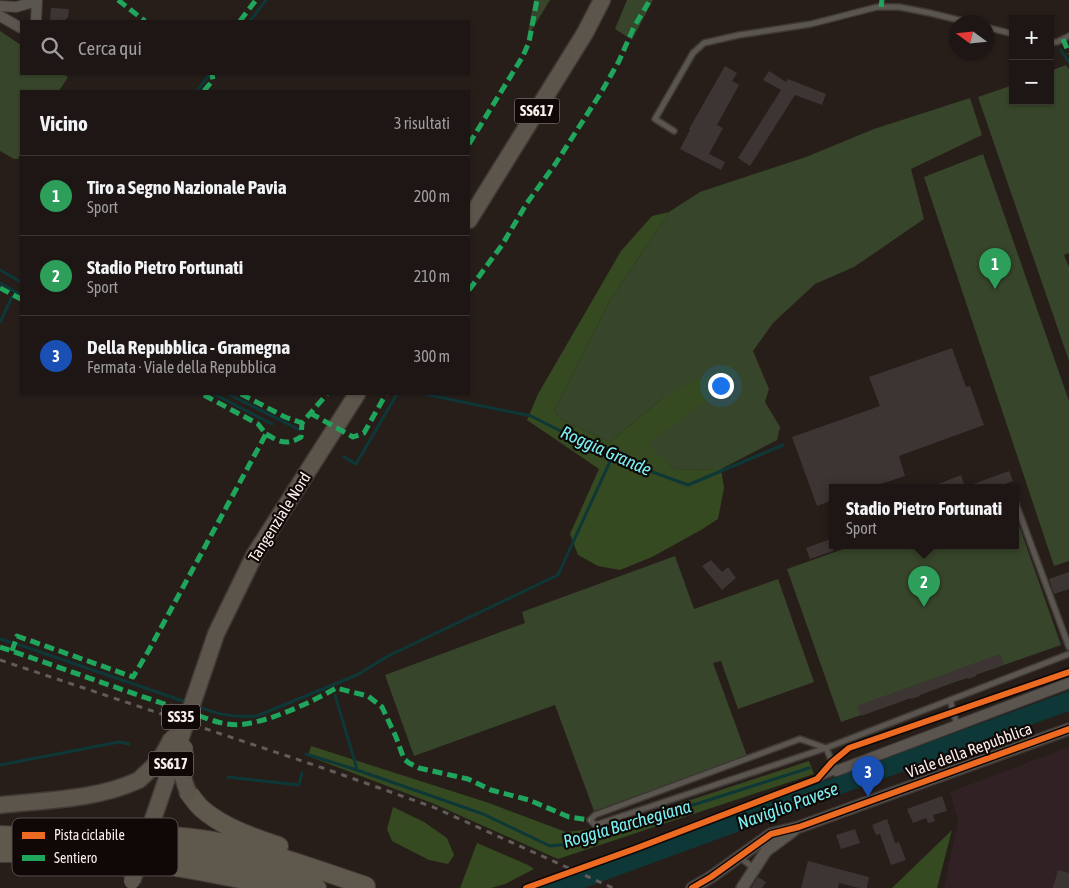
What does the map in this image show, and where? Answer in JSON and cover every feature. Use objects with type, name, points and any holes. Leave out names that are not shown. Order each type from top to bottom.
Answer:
[{"type":"highway","name":"SS617","points":[[470,218],[585,33],[602,0]]},
{"type":"highway","name":"Tangenziale Nord","points":[[214,640],[255,554],[356,395]]},
{"type":"highway","name":"SS617","points":[[154,818],[214,640]]},
{"type":"highway","name":"SS35","points":[[0,805],[90,795],[120,789],[139,780],[160,760],[169,744],[214,640]]},
{"type":"highway","points":[[214,640],[181,764],[188,792],[200,807],[235,829],[324,864],[369,887]]},
{"type":"highway","points":[[178,837],[202,839],[261,852],[369,887]]},
{"type":"highway","points":[[178,851],[238,862],[314,887]]},
{"type":"highway","points":[[178,867],[195,869],[278,888]]},
{"type":"highway","points":[[230,877],[260,888]]},
{"type":"street","points":[[0,6],[16,7],[37,1],[36,20]]},
{"type":"street","points":[[0,16],[20,27]]},
{"type":"street","points":[[836,770],[1069,683]]},
{"type":"street","name":"Viale della Repubblica","points":[[692,888],[712,877],[771,834],[798,827],[1069,729]]},
{"type":"street","name":"Viale della Repubblica","points":[[742,888],[766,851],[798,827]]},
{"type":"lane","points":[[674,131],[655,119],[693,53],[704,43],[739,35],[811,24],[876,7],[899,7],[949,18]]},
{"type":"lane","points":[[994,29],[1009,33]]},
{"type":"lane","points":[[1054,42],[1069,36]]},
{"type":"lane","points":[[1019,512],[1069,648]]},
{"type":"lane","points":[[817,779],[836,770],[826,748],[800,739],[595,815],[590,820],[595,825],[826,748],[1069,654]]},
{"type":"lane","points":[[950,700],[957,725]]},
{"type":"lane","points":[[739,856],[755,869]]},
{"type":"shaded area","points":[[1069,747],[1069,888],[944,888],[958,821],[950,792]]},
{"type":"green space","points":[[534,0],[550,0],[527,38]]},
{"type":"green space","points":[[627,0],[653,0],[632,40],[615,29]]},
{"type":"green space","points":[[0,31],[20,44],[20,75],[65,75],[68,77],[60,90],[20,90],[20,155],[18,159],[14,159],[0,151]]},
{"type":"green space","points":[[1066,65],[1069,69],[1069,253],[1064,255],[1069,267],[1069,361],[978,97],[1009,86],[1009,105],[1054,105],[1054,70]]},
{"type":"green space","points":[[970,98],[982,135],[911,169],[924,219],[854,267],[815,284],[773,323],[753,351],[769,389],[765,402],[780,427],[777,440],[721,469],[676,470],[647,445],[737,378],[664,397],[610,442],[562,420],[554,411],[610,300],[669,212],[700,192],[806,157],[874,129]]},
{"type":"green space","points":[[983,154],[1069,401],[1069,561],[1054,566],[924,177]]},
{"type":"green space","points":[[669,212],[610,300],[554,411],[562,420],[610,442],[664,397],[729,364],[737,378],[648,445],[676,470],[721,469],[724,488],[718,519],[652,557],[620,570],[598,566],[578,555],[570,534],[599,469],[527,420],[538,394],[621,251],[652,216]]},
{"type":"green space","points":[[1019,525],[1061,645],[841,722],[787,569],[844,549],[1019,549]]},
{"type":"green space","points":[[675,556],[694,609],[778,579],[814,682],[738,709],[721,661],[713,663],[747,756],[594,811],[555,705],[414,756],[385,675],[525,623],[522,612]]},
{"type":"green space","points":[[311,746],[489,803],[566,832],[609,827],[809,761],[814,774],[558,859],[432,803],[308,756]]},
{"type":"green space","points":[[393,807],[424,822],[447,838],[454,855],[448,864],[429,860],[392,841],[387,829]]},
{"type":"green space","points":[[952,830],[937,888],[892,888]]},
{"type":"green space","points":[[477,843],[534,869],[505,884],[491,888],[460,888]]},
{"type":"water","name":"Naviglio Pavese","points":[[1069,691],[1069,711],[584,888],[534,888]]},
{"type":"building","points":[[51,8],[69,9],[66,20],[50,20]]},
{"type":"building","points":[[725,66],[737,73],[732,81],[739,85],[717,125],[723,128],[709,154],[725,162],[721,170],[680,149],[689,129]]},
{"type":"building","points":[[769,71],[786,82],[788,79],[826,94],[822,105],[795,95],[750,166],[738,158],[781,90],[763,80]]},
{"type":"building","points":[[952,348],[966,387],[970,386],[984,425],[899,456],[905,476],[880,484],[829,484],[829,502],[817,506],[792,437],[880,406],[869,377]]},
{"type":"building","points":[[1009,471],[1013,481],[1005,484],[973,484]]},
{"type":"building","points":[[961,475],[964,484],[938,484]]},
{"type":"building","points":[[829,539],[829,549],[833,549],[833,551],[810,559],[806,548]]},
{"type":"building","points":[[711,560],[722,572],[728,567],[736,578],[722,590],[702,566]]},
{"type":"building","points":[[1069,572],[1069,589],[1054,594],[1049,579]]},
{"type":"building","points":[[1000,654],[1004,664],[976,674],[976,676],[968,679],[967,677],[920,696],[861,716],[857,706]]},
{"type":"building","points":[[942,796],[947,811],[933,815],[935,821],[928,823],[926,818],[913,823],[907,809]]},
{"type":"building","points":[[887,819],[895,843],[899,842],[906,860],[891,865],[880,834],[876,835],[872,825]]},
{"type":"building","points":[[855,829],[860,843],[841,849],[836,835]]},
{"type":"building","points":[[808,861],[869,877],[867,888],[839,883],[838,888],[801,888]]},
{"type":"building","points":[[1058,870],[1069,873],[1069,888],[1053,888]]},
{"type":"building","points":[[758,877],[766,882],[762,888],[751,888]]},
{"type":"waterway","points":[[251,20],[266,0]]},
{"type":"waterway","points":[[1061,50],[1069,62]]},
{"type":"waterway","points":[[198,90],[209,75]]},
{"type":"waterway","name":"Roggia Grande","points":[[0,270],[20,281]]},
{"type":"waterway","points":[[0,283],[20,294]]},
{"type":"waterway","points":[[0,322],[12,297]]},
{"type":"waterway","points":[[216,395],[272,424]]},
{"type":"waterway","name":"Roggia Grande","points":[[230,395],[300,430]]},
{"type":"waterway","name":"Roggia Grande","points":[[344,457],[356,464],[396,395]]},
{"type":"waterway","name":"Roggia Grande","points":[[429,395],[531,416],[612,457],[688,485],[783,445]]},
{"type":"waterway","points":[[197,706],[226,715],[257,716],[357,675],[388,656],[558,575],[612,457]]},
{"type":"waterway","points":[[0,639],[10,642]]},
{"type":"waterway","points":[[17,644],[186,702]]},
{"type":"waterway","points":[[335,695],[357,769]]},
{"type":"waterway","name":"Roggia Barchegiana","points":[[0,765],[119,742],[129,744]]},
{"type":"waterway","name":"Roggia Barchegiana","points":[[306,754],[483,814],[550,846],[571,844],[809,768]]},
{"type":"waterway","name":"Roggia Barchegiana","points":[[228,777],[299,785],[302,773]]},
{"type":"railway","points":[[0,660],[323,768],[433,807],[613,888]]},
{"type":"marked path","points":[[118,0],[144,20]]},
{"type":"marked path","points":[[241,20],[256,0]]},
{"type":"marked path","points":[[470,142],[523,56],[529,42],[537,0]]},
{"type":"marked path","points":[[470,289],[502,245],[527,203],[556,163],[602,91],[619,61],[634,27],[650,0]]},
{"type":"marked path","points":[[881,7],[882,0]]},
{"type":"marked path","points":[[1063,39],[1069,53]]},
{"type":"marked path","points":[[205,90],[213,80],[212,75]]},
{"type":"marked path","points":[[0,288],[20,298]]},
{"type":"marked path","points":[[12,651],[17,636],[133,677],[266,434],[258,424],[204,395]]},
{"type":"marked path","points":[[243,395],[285,417],[302,423],[326,395]]},
{"type":"marked path","points":[[310,413],[353,437],[364,433],[385,395]]},
{"type":"marked path","points":[[266,434],[279,441],[291,441],[301,437],[302,423]]},
{"type":"marked path","points":[[0,647],[208,719],[230,724],[238,725],[256,722],[280,715],[336,688],[368,696],[382,707],[404,759],[409,763],[419,768],[468,779],[491,790],[529,800],[569,817],[590,820]]},
{"type":"cycle path","points":[[526,888],[817,779],[832,762],[849,748],[1069,672]]},
{"type":"cycle path","points":[[692,888],[711,877],[771,834],[799,827],[1069,729]]},
{"type":"place","name":"Tiro a Segno Nazionale Pavia","points":[[995,289]]},
{"type":"place","name":"Stadio Pietro Fortunati","points":[[924,607]]},
{"type":"place","name":"Della Repubblica - Gramegna","points":[[868,797]]}]
